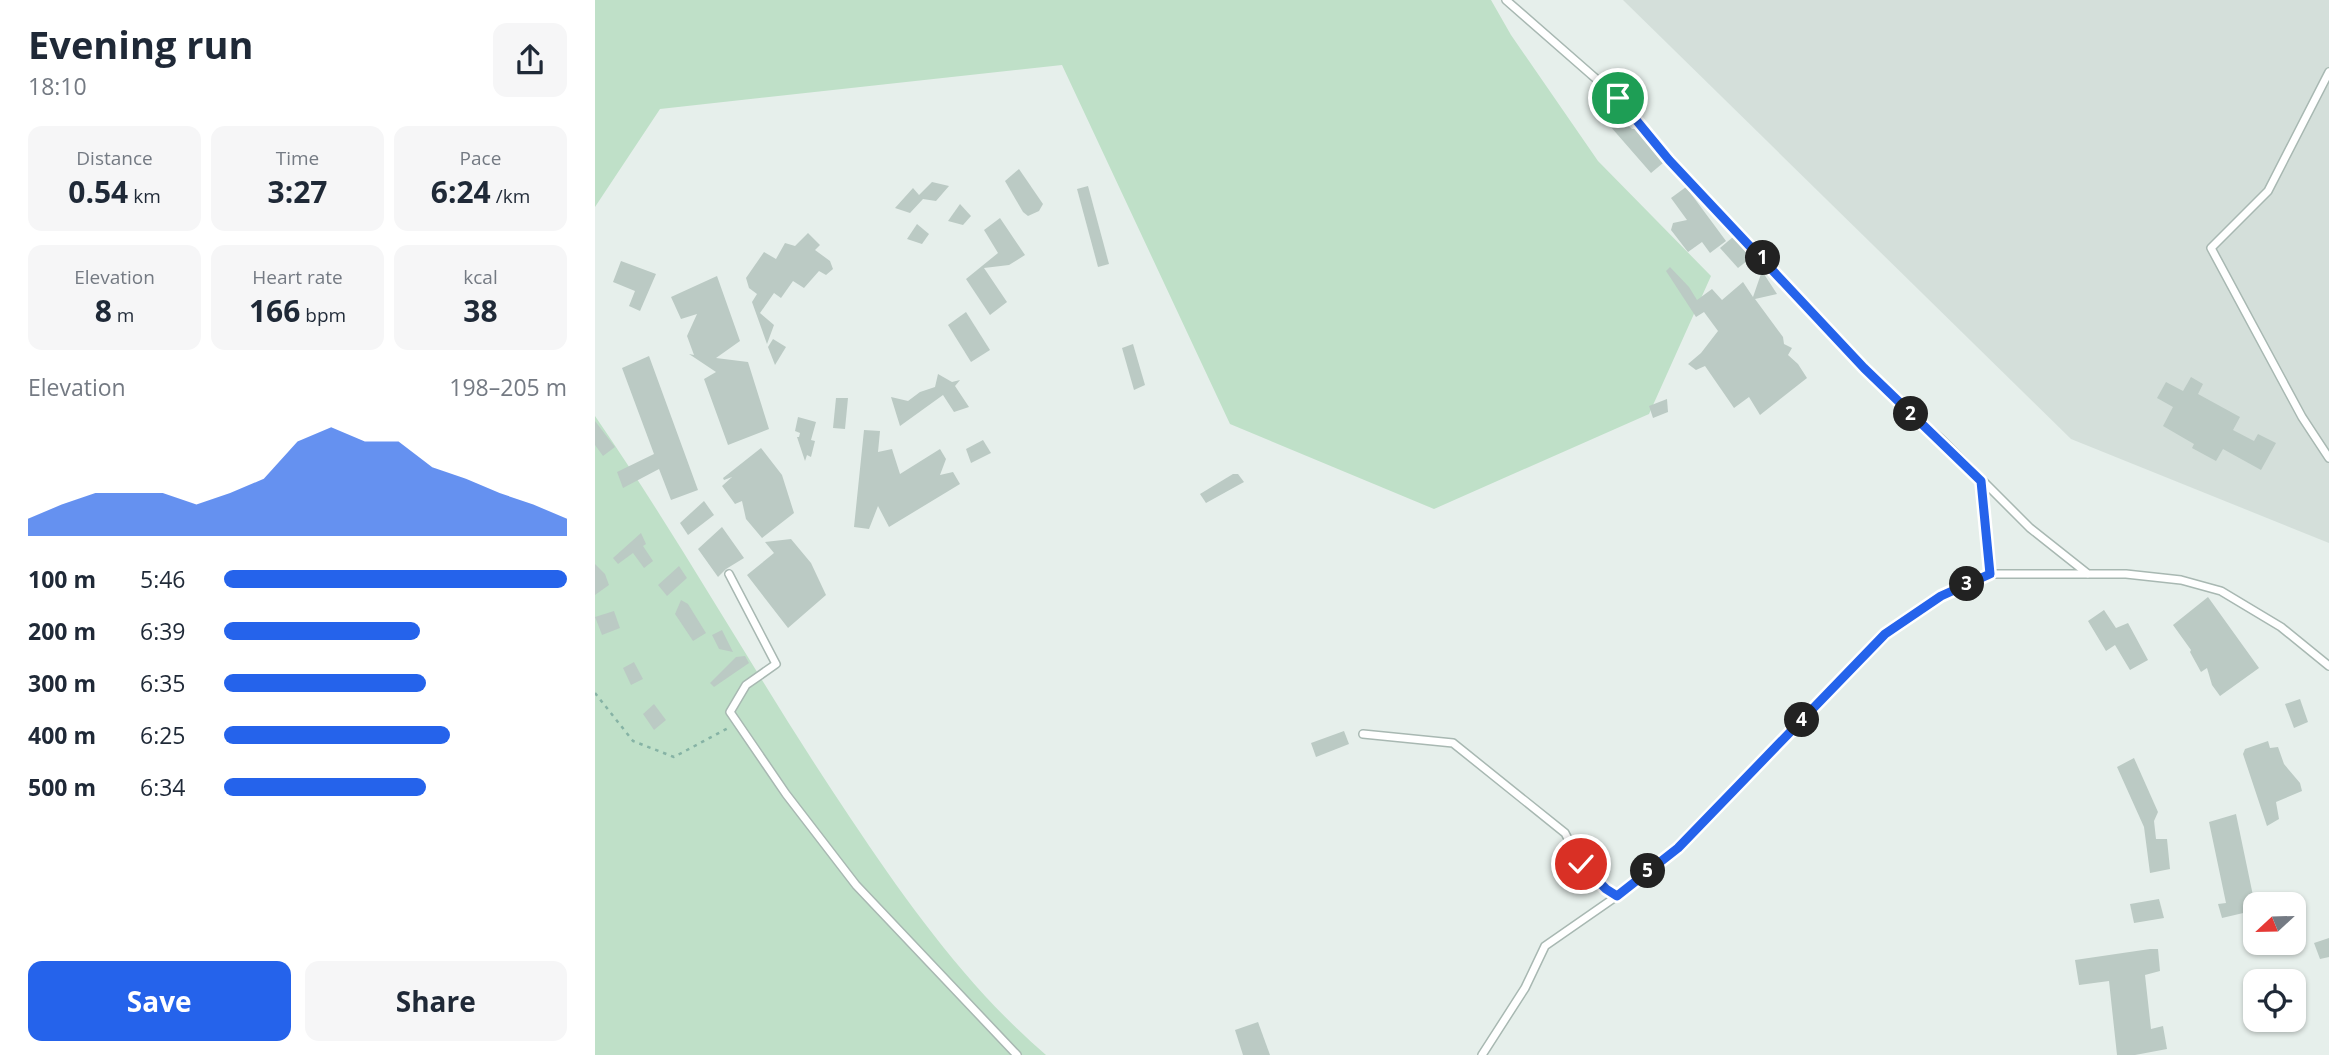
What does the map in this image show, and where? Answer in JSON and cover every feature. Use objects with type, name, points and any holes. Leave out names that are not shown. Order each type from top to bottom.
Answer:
[{"type":"lane","points":[[1506,0],[1618,98],[1669,160],[1864,368],[2030,528],[2088,574]]},
{"type":"lane","points":[[2329,72],[2267,191],[2211,248],[2302,417],[2329,458]]},
{"type":"lane","points":[[1981,481],[1990,574]]},
{"type":"lane","points":[[729,574],[776,664],[746,685],[730,712],[786,794],[856,885],[1017,1055]]},
{"type":"lane","points":[[1482,1055],[1525,988],[1545,946],[1617,896],[1678,848],[1885,634],[1941,596],[1990,574],[2126,574],[2181,580],[2221,590],[2281,627],[2329,666]]},
{"type":"lane","points":[[1363,734],[1454,743],[1565,833],[1581,864],[1617,896]]},
{"type":"path","points":[[595,693],[633,741],[674,757],[737,723]]},
{"type":"shaded area","points":[[1623,0],[2329,0],[2329,543],[2071,439]]},
{"type":"green space","points":[[595,0],[1491,0],[1511,35],[1598,161],[1711,276],[1649,414],[1434,509],[1230,424],[1062,65],[660,109],[595,207]]},
{"type":"green space","points":[[595,416],[818,769],[895,882],[965,973],[1046,1055],[595,1055]]},
{"type":"building","points":[[1620,117],[1635,129],[1663,163],[1651,173],[1610,126]]},
{"type":"building","points":[[1019,169],[1043,204],[1039,211],[1028,216],[1005,181]]},
{"type":"building","points":[[932,182],[949,186],[936,201],[923,199],[910,213],[895,208],[913,188],[919,195]]},
{"type":"building","points":[[1088,186],[1109,264],[1098,267],[1077,189]]},
{"type":"building","points":[[1686,187],[1726,241],[1710,253],[1702,242],[1688,252],[1671,230],[1673,223],[1687,220],[1671,198]]},
{"type":"building","points":[[960,204],[971,216],[963,225],[948,221]]},
{"type":"building","points":[[1000,218],[1025,255],[1009,265],[984,268],[1007,302],[990,315],[966,279],[998,253],[984,230]]},
{"type":"building","points":[[917,224],[929,234],[922,244],[907,239]]},
{"type":"building","points":[[808,233],[820,245],[815,250],[830,261],[833,269],[826,275],[819,271],[804,288],[793,281],[781,298],[774,293],[760,313],[774,325],[767,344],[752,302],[757,294],[749,288],[746,278],[764,252],[776,259],[785,243],[795,246]]},
{"type":"building","points":[[1733,237],[1752,257],[1738,268],[1720,248]]},
{"type":"building","points":[[621,261],[656,274],[640,311],[629,306],[635,291],[613,282]]},
{"type":"building","points":[[1670,267],[1697,300],[1712,289],[1722,300],[1743,282],[1753,297],[1762,271],[1777,294],[1755,299],[1783,337],[1784,344],[1792,348],[1788,355],[1807,378],[1760,415],[1749,397],[1734,408],[1705,366],[1696,370],[1688,364],[1701,353],[1718,331],[1704,312],[1696,317],[1666,271]]},
{"type":"building","points":[[717,276],[740,341],[716,358],[748,362],[769,429],[728,445],[704,379],[716,372],[689,354],[694,355],[687,336],[697,314],[681,319],[671,297]]},
{"type":"building","points":[[966,312],[990,350],[971,362],[948,325]]},
{"type":"building","points":[[773,339],[786,347],[775,365],[768,347]]},
{"type":"building","points":[[1133,344],[1145,385],[1134,390],[1122,348]]},
{"type":"building","points":[[649,356],[698,490],[671,500],[659,469],[623,488],[617,472],[654,454],[622,368]]},
{"type":"building","points":[[938,374],[952,382],[960,380],[955,386],[969,407],[954,412],[943,395],[900,426],[891,397],[908,401],[920,392],[935,387]]},
{"type":"building","points":[[2191,377],[2203,384],[2198,394],[2240,417],[2233,430],[2254,441],[2258,434],[2276,443],[2261,470],[2223,449],[2216,461],[2192,448],[2194,444],[2163,426],[2173,407],[2157,398],[2166,382],[2183,391]]},
{"type":"building","points":[[836,398],[848,398],[845,429],[833,428]]},
{"type":"building","points":[[1667,399],[1668,412],[1653,418],[1649,406]]},
{"type":"building","points":[[798,417],[816,422],[811,440],[815,441],[811,457],[807,455],[805,461],[797,437],[800,433],[795,431]]},
{"type":"building","points":[[595,421],[615,447],[603,456],[595,445]]},
{"type":"building","points":[[864,430],[880,431],[878,452],[892,449],[900,474],[940,449],[946,459],[940,475],[953,472],[960,484],[889,527],[878,506],[869,529],[854,527]]},
{"type":"building","points":[[983,440],[991,453],[971,463],[966,449]]},
{"type":"building","points":[[761,448],[782,475],[794,513],[762,538],[746,519],[742,501],[735,504],[722,486],[732,477],[723,478]]},
{"type":"building","points":[[1233,474],[1238,474],[1244,482],[1206,503],[1200,494]]},
{"type":"building","points":[[704,501],[714,515],[688,535],[680,523]]},
{"type":"building","points":[[722,527],[744,558],[718,577],[698,549]]},
{"type":"building","points":[[641,533],[646,544],[643,546],[653,561],[644,568],[633,553],[618,564],[613,558]]},
{"type":"building","points":[[791,539],[811,563],[826,595],[788,628],[747,575],[774,553],[765,542]]},
{"type":"building","points":[[595,564],[605,574],[609,585],[595,595]]},
{"type":"building","points":[[679,566],[687,578],[667,596],[658,585]]},
{"type":"building","points":[[2208,597],[2259,668],[2220,696],[2212,685],[2207,668],[2201,672],[2191,650],[2173,625]]},
{"type":"building","points":[[681,600],[688,604],[706,633],[693,641],[675,614]]},
{"type":"building","points":[[2104,610],[2116,628],[2128,623],[2148,660],[2130,670],[2115,645],[2106,651],[2088,621]]},
{"type":"building","points":[[614,611],[620,628],[602,635],[595,617]]},
{"type":"building","points":[[722,630],[733,652],[719,649],[712,635]]},
{"type":"building","points":[[745,656],[749,663],[714,687],[710,683],[736,657]]},
{"type":"building","points":[[634,662],[643,679],[631,685],[623,668]]},
{"type":"building","points":[[2300,699],[2308,722],[2294,728],[2285,704]]},
{"type":"building","points":[[654,704],[666,720],[654,730],[643,714]]},
{"type":"building","points":[[1344,731],[1349,744],[1316,757],[1311,743]]},
{"type":"building","points":[[2268,741],[2270,748],[2278,747],[2284,764],[2300,783],[2302,791],[2276,802],[2279,819],[2267,826],[2243,754],[2245,749]]},
{"type":"building","points":[[2134,758],[2158,812],[2154,821],[2156,839],[2167,839],[2170,869],[2150,873],[2144,827],[2117,767]]},
{"type":"building","points":[[2236,814],[2252,892],[2243,892],[2243,913],[2222,918],[2218,904],[2226,903],[2209,822]]},
{"type":"building","points":[[2159,899],[2164,918],[2134,923],[2130,904]]},
{"type":"building","points":[[2329,938],[2329,957],[2320,959],[2314,943]]},
{"type":"building","points":[[2158,949],[2160,971],[2145,975],[2151,1029],[2163,1026],[2167,1049],[2135,1055],[2117,1055],[2109,981],[2079,985],[2075,960]]},
{"type":"building","points":[[1258,1022],[1270,1055],[1243,1055],[1235,1030]]},
{"type":"route","points":[[1581,864],[1617,896],[1678,848],[1885,634],[1941,596],[1990,574],[1981,481],[1940,438],[1898,403],[1864,368],[1669,160],[1618,98]]}]
